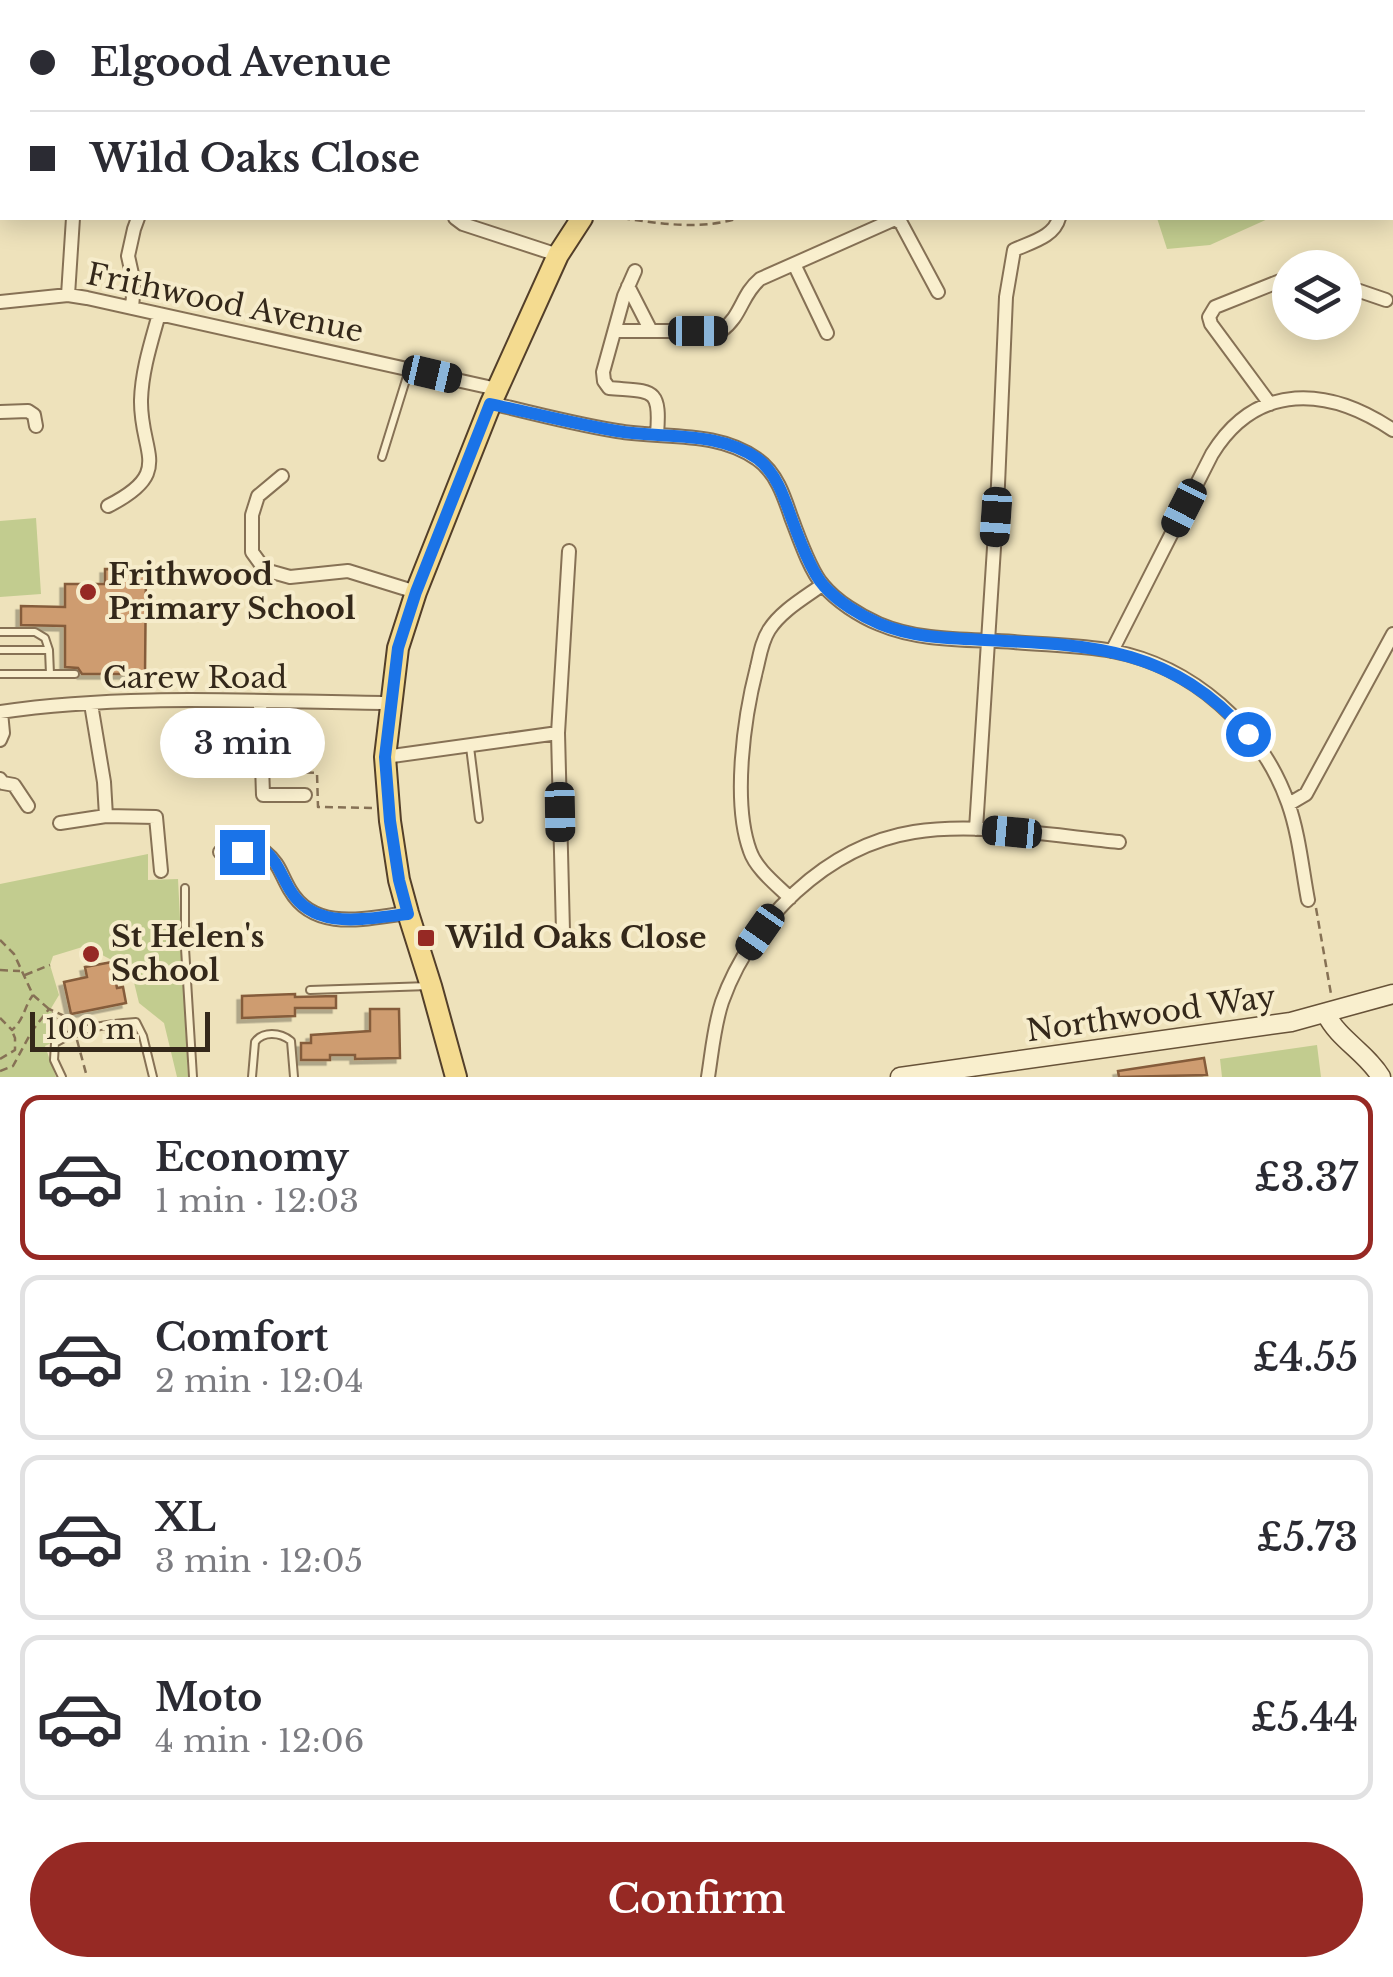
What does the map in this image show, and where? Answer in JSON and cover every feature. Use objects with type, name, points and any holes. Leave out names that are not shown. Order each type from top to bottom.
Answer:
[{"type":"main road","points":[[456,1077],[399,880],[389,808],[385,757],[398,648],[416,592],[494,397],[558,255],[581,220]]},
{"type":"street","points":[[68,295],[73,220]]},
{"type":"street","points":[[132,308],[134,283],[128,256],[137,220]]},
{"type":"street","points":[[458,220],[558,255]]},
{"type":"street","points":[[616,332],[722,331],[734,322],[744,296],[760,279],[893,220]]},
{"type":"street","points":[[897,220],[902,223],[938,292]]},
{"type":"street","points":[[976,829],[1006,296],[1014,250],[1046,236],[1058,220]]},
{"type":"street","points":[[794,264],[827,333]]},
{"type":"street","points":[[635,270],[603,372],[604,381],[609,388],[647,391],[659,409],[657,434]]},
{"type":"street","points":[[1270,404],[1211,324],[1210,317],[1216,307],[1272,284]]},
{"type":"street","points":[[628,286],[652,331]]},
{"type":"street","points":[[1362,292],[1386,300]]},
{"type":"street","name":"Frithwood Avenue","points":[[0,302],[68,295],[410,369],[621,432],[719,442],[759,460],[770,471],[822,585]]},
{"type":"street","points":[[108,506],[127,496],[147,476],[151,459],[141,405],[144,368],[158,314]]},
{"type":"street","points":[[1112,651],[1222,437],[1241,419],[1270,404],[1307,398],[1333,401],[1393,430]]},
{"type":"street","points":[[0,412],[28,411],[34,415],[36,426]]},
{"type":"street","points":[[282,476],[258,496],[252,515],[252,552],[265,570],[290,577],[348,572],[416,592]]},
{"type":"street","points":[[563,930],[558,733],[569,551]]},
{"type":"street","points":[[790,898],[749,850],[742,804],[747,705],[768,630],[822,585],[852,610],[909,634],[1112,651],[1168,670],[1196,686],[1222,706],[1260,749],[1279,782],[1296,827],[1308,900]]},
{"type":"street","points":[[1289,804],[1306,794],[1393,634]]},
{"type":"street","name":"Carew Road","points":[[0,712],[154,700],[391,703]]},
{"type":"street","points":[[260,702],[262,795],[305,795]]},
{"type":"street","points":[[92,704],[106,816]]},
{"type":"street","points":[[0,712],[0,740]]},
{"type":"street","points":[[385,757],[558,733]]},
{"type":"street","points":[[0,779],[14,785],[28,806]]},
{"type":"street","points":[[60,823],[106,816],[156,818],[161,871]]},
{"type":"street","points":[[708,1077],[715,1025],[729,986],[754,940],[790,898],[836,863],[873,844],[912,832],[976,829],[1119,842]]},
{"type":"street","points":[[220,852],[264,850],[275,860],[291,892],[310,912],[326,919],[408,914]]},
{"type":"street","name":"Northwood Way","points":[[900,1077],[1291,1022],[1393,994]]},
{"type":"street","points":[[1330,1013],[1333,1029],[1365,1056],[1381,1077]]},
{"type":"lane","points":[[382,457],[410,369]]},
{"type":"lane","points":[[0,632],[35,632],[44,638],[50,674]]},
{"type":"lane","points":[[0,650],[49,650]]},
{"type":"lane","points":[[0,674],[75,674]]},
{"type":"lane","points":[[470,745],[479,819]]},
{"type":"lane","points":[[185,888],[184,948],[193,1077]]},
{"type":"lane","points":[[310,990],[431,986]]},
{"type":"lane","points":[[62,1077],[54,1060],[56,1043],[105,1024],[136,1022],[152,1077]]},
{"type":"lane","points":[[252,1077],[255,1042],[270,1034],[291,1041],[294,1077]]},
{"type":"path","points":[[636,220],[700,225],[731,220]]},
{"type":"path","points":[[298,754],[298,772],[317,773],[318,807],[389,808]]},
{"type":"path","points":[[1308,900],[1316,908],[1330,1013]]},
{"type":"path","points":[[0,940],[14,954],[33,995],[72,1034]]},
{"type":"path","points":[[0,970],[23,973],[50,965]]},
{"type":"path","points":[[12,1030],[21,1022],[33,995]]},
{"type":"path","points":[[50,1010],[69,1018],[87,1077]]},
{"type":"path","points":[[0,1071],[13,1066],[32,1030],[50,1010]]},
{"type":"path","points":[[0,1018],[16,1038],[14,1050],[0,1059]]},
{"type":"green space","points":[[1158,220],[1266,220],[1210,245],[1167,249]]},
{"type":"green space","points":[[36,518],[41,594],[0,597],[0,521]]},
{"type":"green space","name":"St Helen's School","points":[[148,854],[148,880],[178,879],[188,1077],[177,1077],[164,1023],[139,1003],[131,970],[89,945],[53,956],[50,965],[59,995],[50,1010],[68,1035],[45,1046],[56,1077],[0,1077],[0,884]]},
{"type":"green space","points":[[1317,1045],[1321,1077],[1222,1077],[1220,1059]]},
{"type":"building","points":[[105,569],[146,570],[145,674],[82,674],[78,668],[65,667],[65,626],[21,625],[21,606],[65,607],[65,584],[105,584]]},
{"type":"building","name":"St Helen's School","points":[[112,962],[117,988],[123,987],[126,1003],[71,1014],[64,982],[87,977],[85,967]]},
{"type":"building","points":[[242,996],[336,996],[336,1008],[295,1008],[295,1016],[242,1018]]},
{"type":"building","points":[[370,1009],[399,1009],[400,1058],[330,1055],[330,1060],[301,1060],[301,1043],[311,1043],[311,1035],[370,1031]]},
{"type":"building","points":[[1204,1058],[1207,1075],[1119,1077],[1118,1071]]},
{"type":"place","name":"Frithwood Primary School","points":[[88,592]]},
{"type":"place","name":"Wild Oaks Close","points":[[426,938]]},
{"type":"place","name":"St Helen's School","points":[[91,954]]},
{"type":"route","points":[[242,852],[264,850],[275,860],[291,892],[310,912],[326,919],[408,914],[390,821],[385,757],[398,648],[490,404],[621,432],[719,442],[744,452],[770,471],[822,585],[852,610],[909,634],[1088,648],[1139,658],[1196,686],[1248,734]]}]
